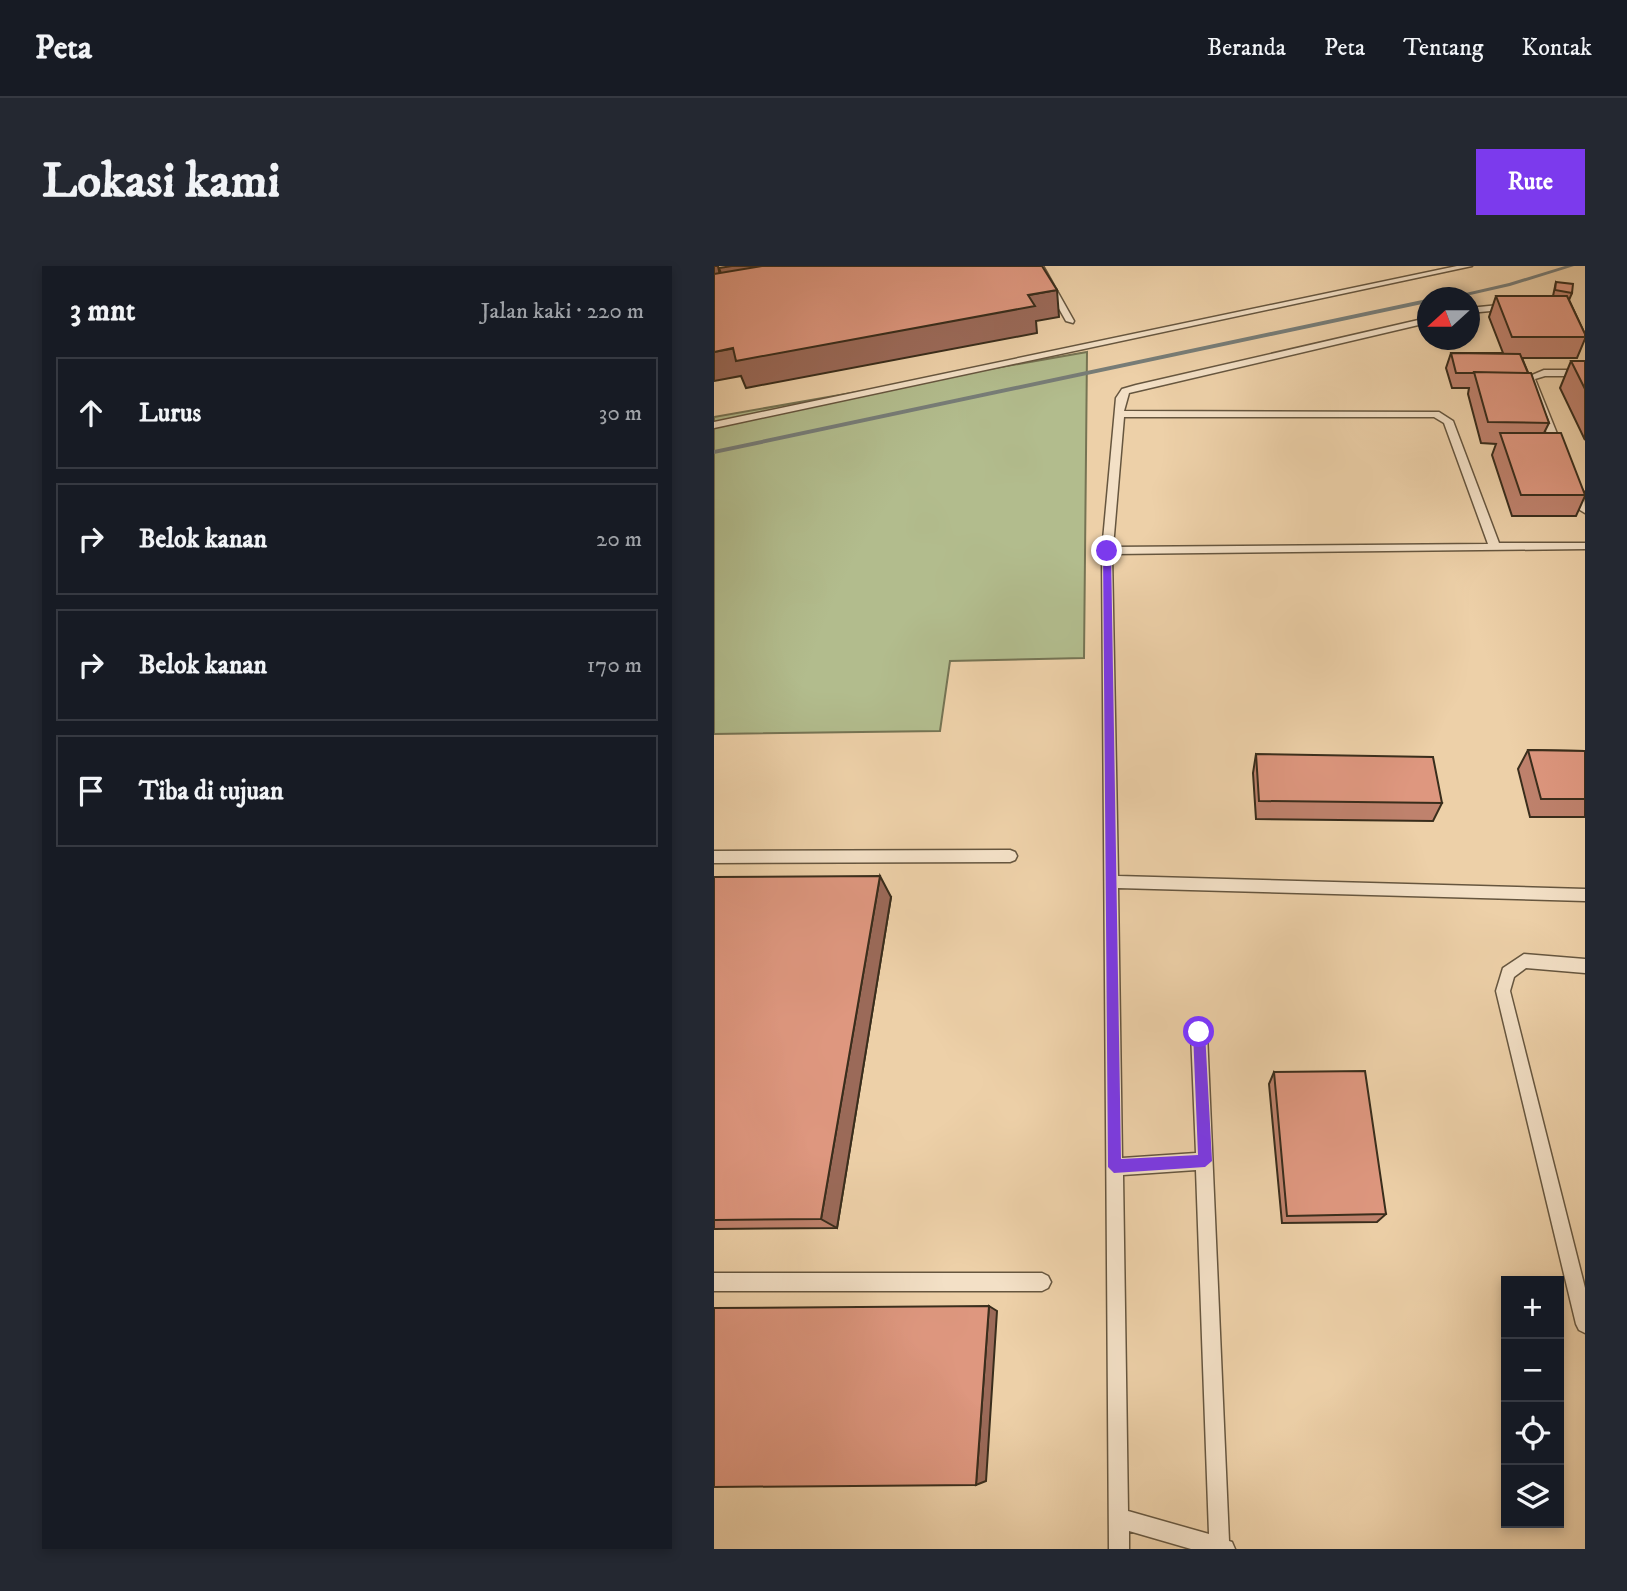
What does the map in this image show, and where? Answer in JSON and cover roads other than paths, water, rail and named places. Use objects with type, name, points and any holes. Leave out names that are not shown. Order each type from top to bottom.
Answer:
[{"type":"lane","points":[[1039,266],[1070,321]]},
{"type":"lane","points":[[714,425],[1468,266]]},
{"type":"lane","points":[[1480,309],[1519,307]]},
{"type":"lane","points":[[1119,1549],[1107,551],[1121,398],[1125,391],[1417,323]]},
{"type":"lane","points":[[1565,463],[1530,378],[1544,373],[1585,373]]},
{"type":"lane","points":[[1120,414],[1436,414],[1448,421],[1494,545]]},
{"type":"lane","points":[[1570,475],[1585,510]]},
{"type":"lane","points":[[1107,551],[1585,546]]},
{"type":"lane","points":[[714,857],[1010,856]]},
{"type":"lane","points":[[1111,882],[1585,895]]},
{"type":"lane","points":[[1585,966],[1524,961],[1508,973],[1503,990],[1585,1324]]},
{"type":"lane","points":[[1118,1518],[1222,1547],[1199,1032]]},
{"type":"lane","points":[[1114,1167],[1205,1161]]},
{"type":"lane","points":[[714,1282],[1042,1282]]},
{"type":"waterway","points":[[1480,291],[1571,266]]},
{"type":"waterway","points":[[714,452],[1417,303]]}]
